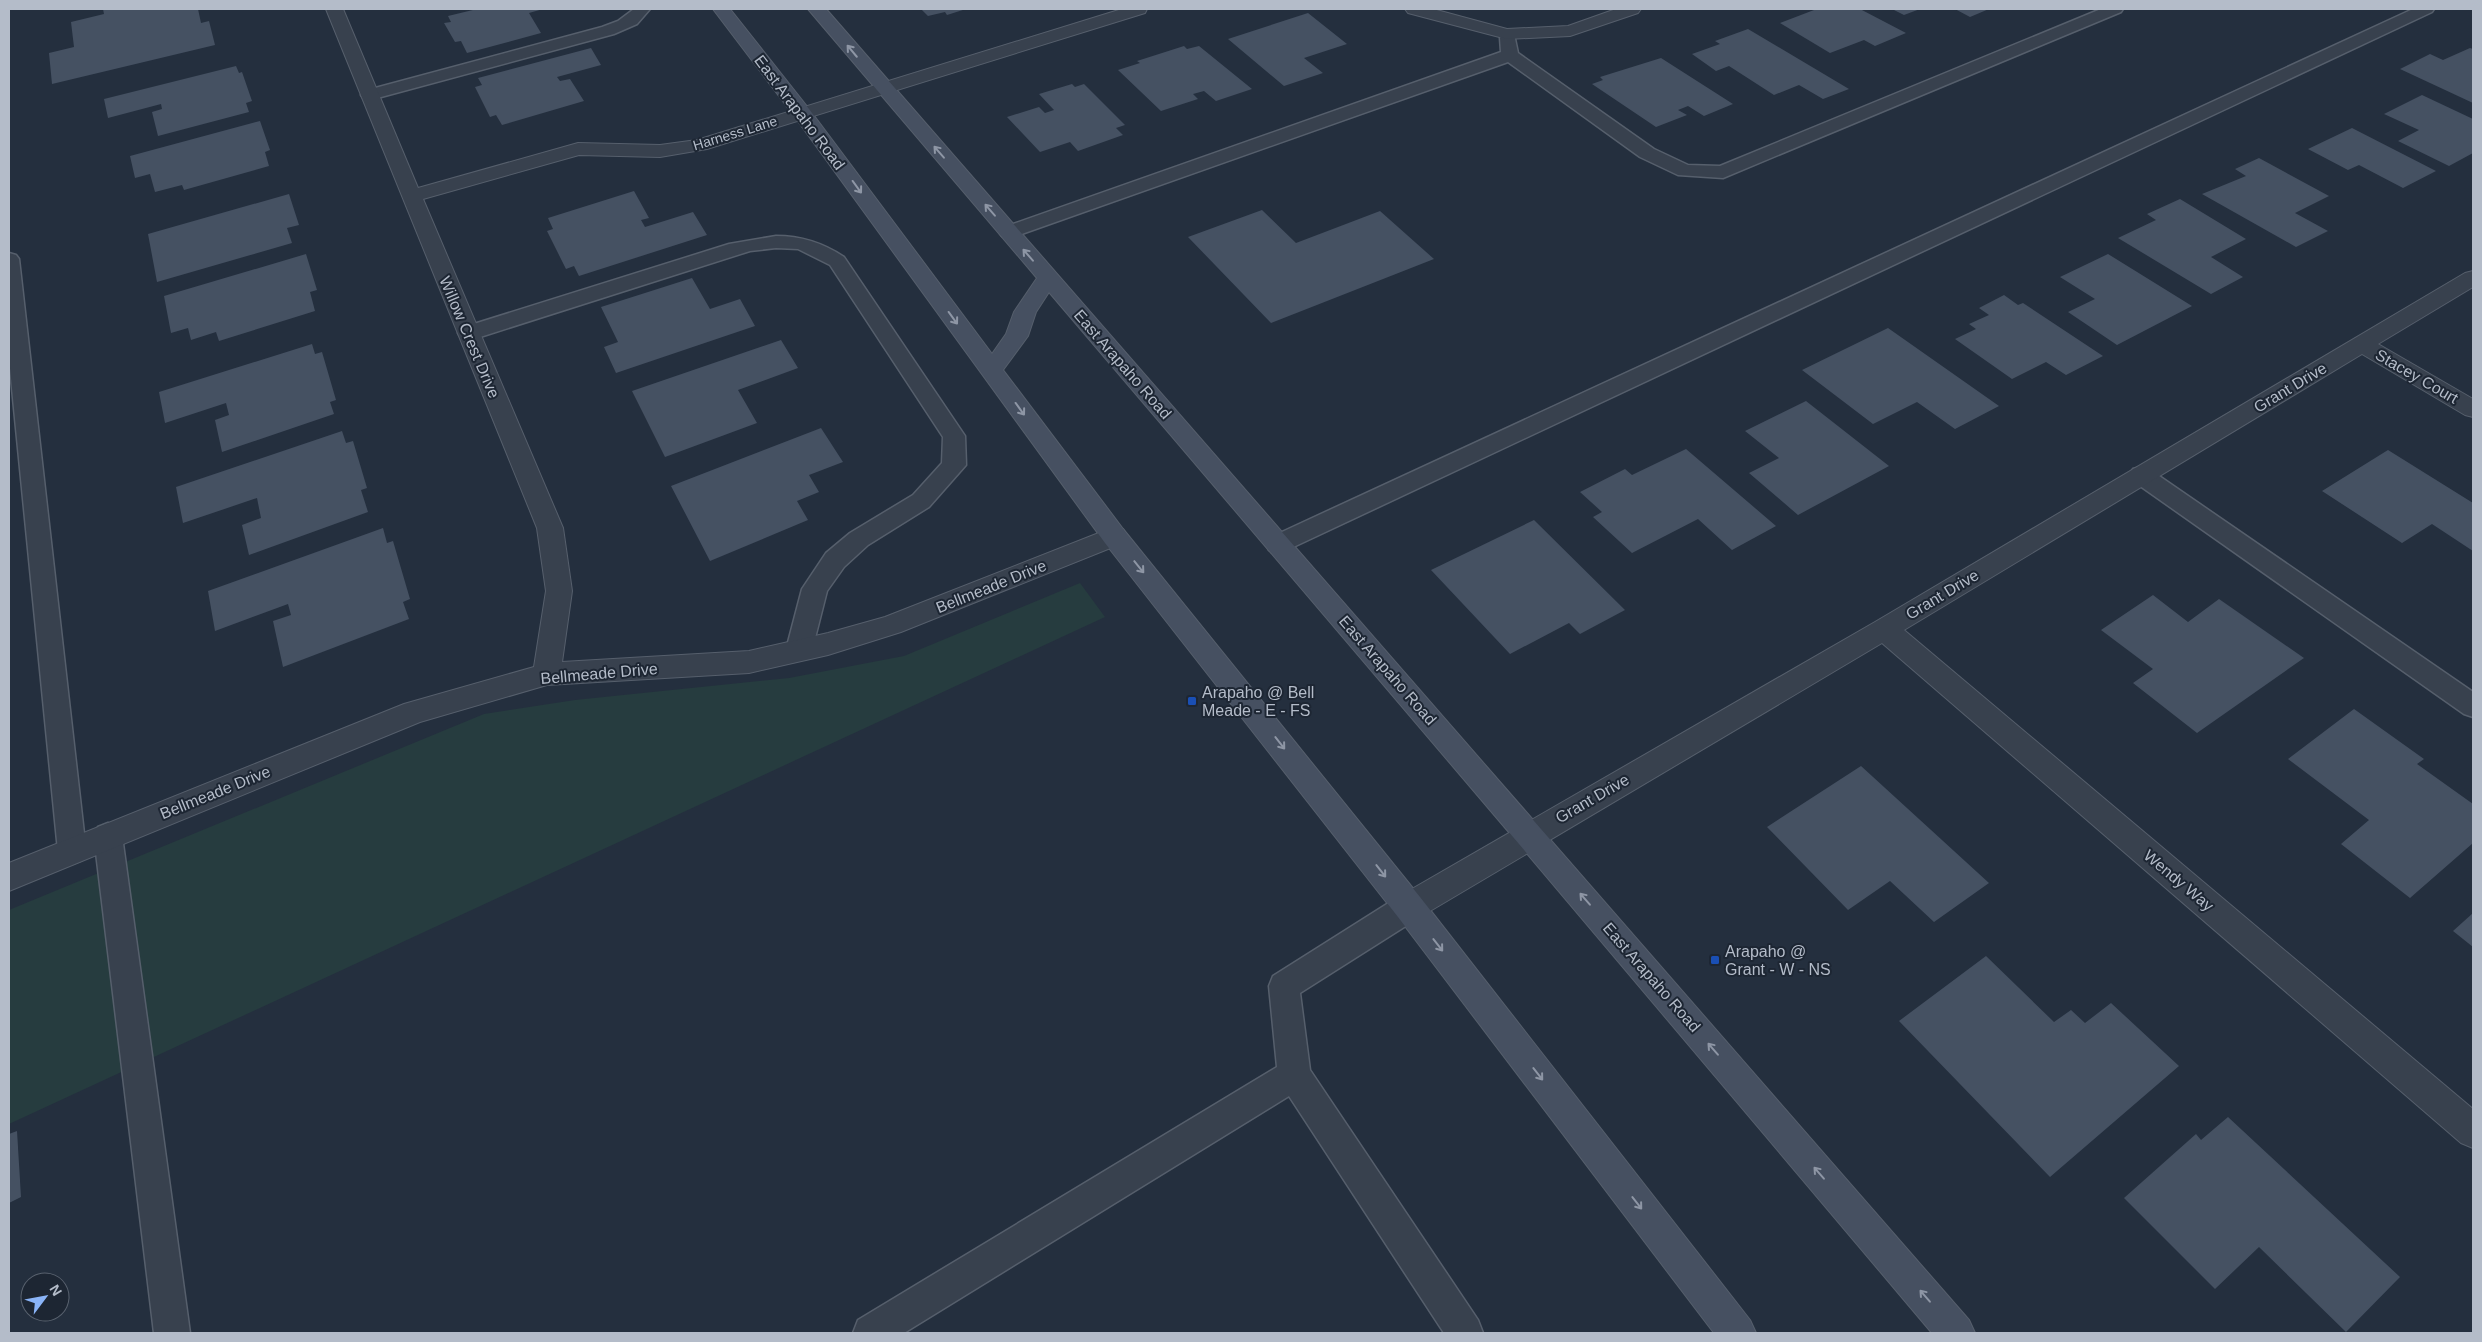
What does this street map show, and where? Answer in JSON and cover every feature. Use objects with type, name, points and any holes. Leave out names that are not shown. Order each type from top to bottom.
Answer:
[{"type":"main road","name":"East Arapaho Road","points":[[721,9],[802,112],[1114,536],[1409,906],[1737,1333]]},
{"type":"main road","name":"East Arapaho Road","points":[[817,9],[1530,835],[1956,1333]]},
{"type":"main road","points":[[991,370],[1017,336],[1025,312],[1048,278]]},
{"type":"street","name":"Willow Crest Drive","points":[[334,9],[550,528],[559,591],[546,674]]},
{"type":"street","name":"Harness Lane","points":[[412,196],[578,150],[660,151],[700,145],[1139,9]]},
{"type":"street","points":[[1414,9],[1507,34],[1570,31],[1632,9]]},
{"type":"street","name":"Grant Drive","points":[[1409,906],[1884,629],[2473,278]]},
{"type":"street","name":"Stacey Court","points":[[2361,344],[2473,409]]},
{"type":"street","name":"Bellmeade Drive","points":[[9,877],[414,712],[546,674],[749,662],[799,650],[892,626],[1114,536]]},
{"type":"street","name":"Wendy Way","points":[[1884,629],[2473,1131]]},
{"type":"lane","points":[[370,95],[584,38],[615,28],[637,17],[642,9]]},
{"type":"lane","points":[[1507,34],[1510,55],[1647,154],[1685,171],[1723,172],[2115,9]]},
{"type":"lane","points":[[1278,544],[2426,9]]},
{"type":"lane","points":[[1009,232],[1510,55]]},
{"type":"lane","points":[[469,333],[727,250],[762,242],[808,244],[823,250],[837,261],[954,436],[954,465],[921,501],[858,539],[835,560],[815,589],[799,650]]},
{"type":"lane","points":[[9,259],[72,851]]},
{"type":"lane","points":[[2141,475],[2473,706]]},
{"type":"lane","points":[[108,836],[172,1333]]},
{"type":"lane","points":[[1409,906],[1284,986],[1294,1074],[1465,1333]]},
{"type":"lane","points":[[871,1333],[1294,1074]]},
{"type":"green space","points":[[1080,583],[1105,617],[9,1124],[9,910],[484,714],[575,700],[789,678],[904,656]]},
{"type":"building","points":[[103,9],[198,9],[201,23],[209,21],[215,45],[52,84],[49,53],[74,47],[71,22],[104,14]]},
{"type":"building","points":[[477,9],[543,9],[529,13],[541,33],[467,53],[461,41],[455,42],[444,23],[451,22],[448,16]]},
{"type":"building","points":[[921,9],[966,9],[947,15],[945,12],[928,16]]},
{"type":"building","points":[[1812,9],[1860,9],[1906,33],[1875,46],[1864,40],[1830,53],[1780,23],[1814,10]]},
{"type":"building","points":[[1892,9],[1920,9],[1904,15]]},
{"type":"building","points":[[1955,9],[1989,9],[1970,17]]},
{"type":"building","points":[[1308,13],[1347,44],[1304,58],[1323,73],[1284,86],[1228,39]]},
{"type":"building","points":[[1748,29],[1849,89],[1823,99],[1799,85],[1774,95],[1729,66],[1716,71],[1692,54],[1720,44],[1715,41]]},
{"type":"building","points":[[1184,46],[1187,49],[1199,46],[1252,89],[1216,101],[1204,91],[1193,94],[1198,99],[1161,111],[1118,70],[1140,63],[1137,61]]},
{"type":"building","points":[[591,48],[601,65],[557,77],[560,81],[570,79],[584,101],[502,125],[496,115],[490,117],[475,87],[482,85],[478,78]]},
{"type":"building","points":[[2470,48],[2473,49],[2473,103],[2400,69],[2430,54],[2443,60]]},
{"type":"building","points":[[1661,58],[1733,104],[1704,116],[1688,106],[1678,110],[1687,115],[1656,127],[1592,84],[1603,80],[1600,77]]},
{"type":"building","points":[[236,66],[239,73],[242,72],[252,101],[246,103],[249,112],[158,136],[152,112],[162,109],[161,104],[108,118],[104,99]]},
{"type":"building","points":[[1072,84],[1075,87],[1084,84],[1125,125],[1116,128],[1123,135],[1078,151],[1070,142],[1040,152],[1007,117],[1039,107],[1045,113],[1054,110],[1039,94]]},
{"type":"building","points":[[2422,95],[2473,119],[2473,153],[2449,166],[2398,141],[2419,130],[2384,114]]},
{"type":"building","points":[[260,121],[270,150],[265,152],[269,166],[184,190],[182,185],[155,192],[150,174],[135,178],[130,156]]},
{"type":"building","points":[[2352,128],[2436,171],[2403,188],[2359,165],[2348,170],[2308,149]]},
{"type":"building","points":[[2259,158],[2329,196],[2295,213],[2328,231],[2296,247],[2202,194],[2246,176],[2235,169]]},
{"type":"building","points":[[634,191],[649,218],[641,220],[645,227],[693,212],[707,235],[579,276],[574,266],[566,269],[547,231],[553,229],[548,218]]},
{"type":"building","points":[[289,194],[299,225],[287,228],[292,243],[157,282],[148,234]]},
{"type":"building","points":[[2180,199],[2246,239],[2211,257],[2243,277],[2211,294],[2118,238],[2156,220],[2147,214]]},
{"type":"building","points":[[1262,210],[1296,243],[1380,211],[1434,259],[1271,323],[1188,237]]},
{"type":"building","points":[[306,254],[317,290],[310,292],[315,311],[219,341],[216,332],[191,340],[188,328],[171,333],[164,296]]},
{"type":"building","points":[[2108,254],[2192,306],[2117,345],[2068,312],[2095,299],[2060,277]]},
{"type":"building","points":[[692,278],[710,309],[740,299],[755,326],[616,373],[604,347],[618,342],[601,307]]},
{"type":"building","points":[[2004,295],[2018,305],[2023,303],[2103,356],[2066,375],[2046,362],[2012,379],[1955,339],[1976,329],[1969,324],[1989,315],[1979,308]]},
{"type":"building","points":[[1888,328],[1999,406],[1955,429],[1917,402],[1873,424],[1802,370]]},
{"type":"building","points":[[781,340],[798,368],[738,390],[757,423],[665,457],[632,391]]},
{"type":"building","points":[[312,344],[315,354],[322,352],[336,400],[330,402],[334,414],[222,452],[215,420],[229,415],[226,403],[165,423],[159,392]]},
{"type":"building","points":[[1806,401],[1889,466],[1798,515],[1749,473],[1779,458],[1745,431]]},
{"type":"building","points":[[821,428],[843,462],[809,475],[819,492],[797,501],[808,520],[710,561],[671,486]]},
{"type":"building","points":[[342,431],[346,443],[353,441],[367,488],[361,490],[368,512],[249,555],[242,525],[261,518],[257,498],[183,523],[176,487]]},
{"type":"building","points":[[1686,449],[1776,526],[1732,550],[1698,519],[1632,553],[1593,517],[1602,512],[1580,492],[1625,469],[1632,475]]},
{"type":"building","points":[[2388,450],[2473,503],[2473,551],[2432,524],[2402,543],[2322,491]]},
{"type":"building","points":[[1534,520],[1625,610],[1580,634],[1569,623],[1510,654],[1431,570]]},
{"type":"building","points":[[383,528],[387,543],[393,541],[410,599],[403,602],[409,619],[283,667],[273,621],[291,615],[288,604],[215,631],[208,591]]},
{"type":"building","points":[[2153,595],[2188,622],[2219,599],[2304,658],[2197,733],[2133,683],[2153,669],[2101,630]]},
{"type":"building","points":[[2354,709],[2424,759],[2417,764],[2473,804],[2473,843],[2410,898],[2341,844],[2369,820],[2288,759]]},
{"type":"building","points":[[1861,766],[1989,883],[1934,922],[1890,881],[1848,910],[1767,827]]},
{"type":"building","points":[[2473,913],[2473,947],[2453,931]]},
{"type":"building","points":[[1986,956],[2054,1022],[2071,1010],[2085,1023],[2111,1003],[2179,1066],[2050,1177],[1899,1021]]},
{"type":"building","points":[[2228,1117],[2400,1277],[2346,1332],[2259,1247],[2215,1289],[2124,1198],[2196,1134],[2201,1140]]},
{"type":"building","points":[[17,1131],[21,1197],[9,1203],[9,1134]]},
{"type":"place","name":"Arapaho @ Bell Meade - E - FS","points":[[1192,701]]},
{"type":"place","name":"Arapaho @ Grant - W - NS","points":[[1715,960]]}]
